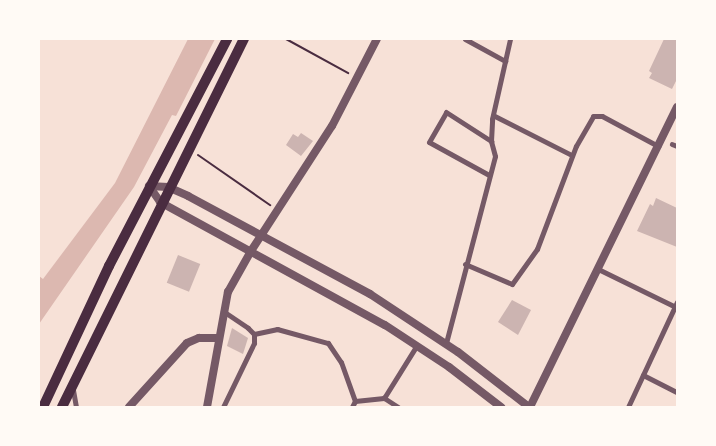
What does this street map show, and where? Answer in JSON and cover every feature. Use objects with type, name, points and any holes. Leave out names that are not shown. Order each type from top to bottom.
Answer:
[{"type":"highway","points":[[43,407],[80,325],[149,186],[227,39]]},
{"type":"highway","points":[[62,407],[160,202],[244,39]]},
{"type":"street","points":[[207,407],[223,311],[231,285],[332,126],[377,39]]},
{"type":"street","points":[[465,39],[505,60]]},
{"type":"street","points":[[446,343],[465,264],[495,156],[491,141],[510,39]]},
{"type":"street","points":[[149,186],[168,187],[370,294],[446,343],[529,407],[677,107]]},
{"type":"street","points":[[489,175],[428,142],[446,112],[491,141]]},
{"type":"street","points":[[465,264],[512,284],[537,249],[572,155],[596,114],[658,146]]},
{"type":"street","points":[[495,116],[572,155]]},
{"type":"street","points":[[672,144],[677,146]]},
{"type":"street","points":[[149,186],[160,202],[417,345],[501,407]]},
{"type":"street","points":[[598,269],[677,305],[628,407]]},
{"type":"street","points":[[223,311],[254,334],[277,330],[328,343],[341,362],[356,401]]},
{"type":"street","points":[[223,407],[251,350],[254,334]]},
{"type":"street","points":[[129,407],[187,343],[199,338],[218,338]]},
{"type":"street","points":[[384,398],[417,345]]},
{"type":"street","points":[[643,375],[677,392]]},
{"type":"street","points":[[74,382],[73,395],[76,407]]},
{"type":"street","points":[[356,401],[384,398],[398,407]]},
{"type":"street","points":[[352,407],[356,401]]},
{"type":"path","points":[[286,39],[357,78]]},
{"type":"path","points":[[187,148],[278,210]]},
{"type":"shaded area","points":[[188,39],[215,39],[176,116],[172,115],[134,187],[39,324],[39,276],[43,279],[115,183]]},
{"type":"building","points":[[664,39],[677,39],[677,79],[672,89],[649,78],[652,73],[649,71]]},
{"type":"building","points":[[301,133],[313,141],[301,156],[286,145],[293,134],[298,137]]},
{"type":"building","points":[[656,198],[677,208],[677,247],[637,231],[650,204],[653,206]]},
{"type":"building","points":[[178,255],[200,264],[189,292],[167,283]]},
{"type":"building","points":[[512,300],[531,310],[518,335],[498,322]]},
{"type":"building","points":[[232,328],[248,338],[243,354],[227,346]]}]
